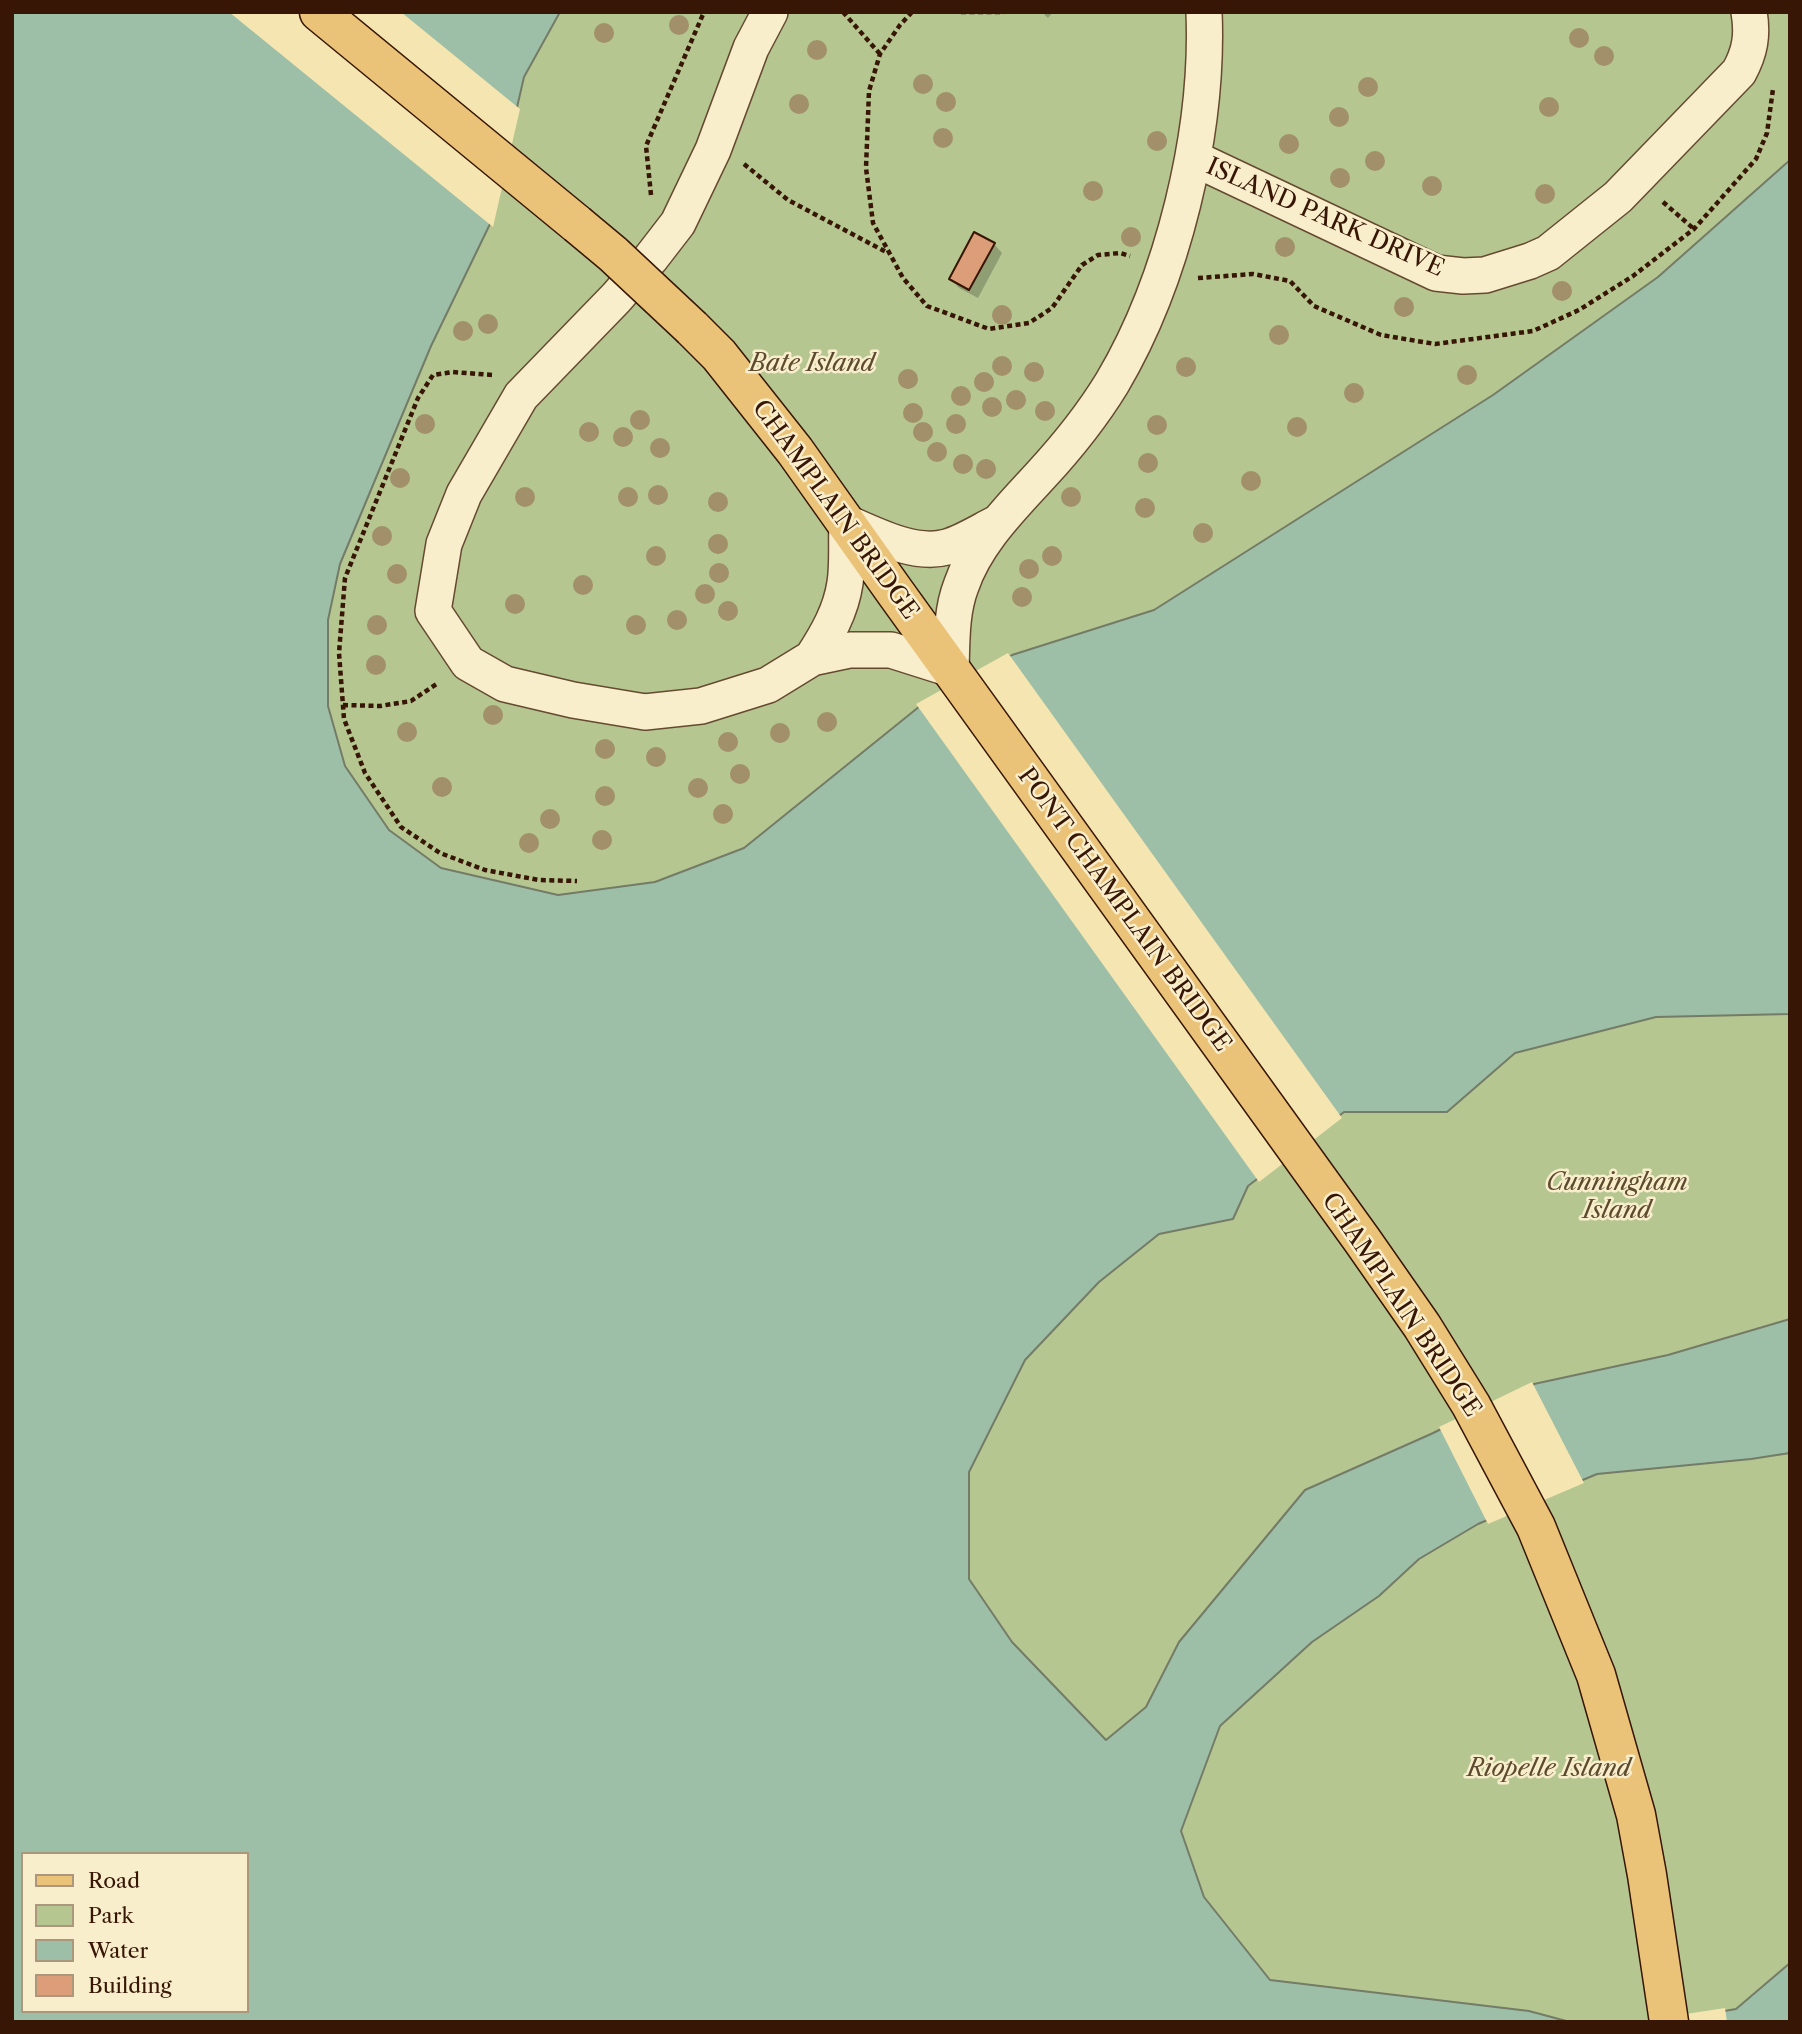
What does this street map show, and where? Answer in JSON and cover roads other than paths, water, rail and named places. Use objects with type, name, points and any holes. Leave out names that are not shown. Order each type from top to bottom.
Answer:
[{"type":"main road","name":"CHAMPLAIN BRIDGE","points":[[319,12],[613,254],[719,355],[795,451],[951,669]]},
{"type":"main road","name":"PONT CHAMPLAIN BRIDGE","points":[[951,669],[1296,1151]]},
{"type":"main road","name":"CHAMPLAIN BRIDGE","points":[[1296,1151],[1422,1326],[1471,1405],[1526,1508],[1549,1558],[1596,1675],[1623,1765],[1636,1815],[1669,2015]]},
{"type":"lane","points":[[770,12],[751,48],[716,141],[678,223],[616,298],[521,396],[464,494],[444,544],[433,611],[468,663],[505,684],[573,700],[645,712],[701,706],[768,685],[812,658],[850,650],[891,650],[951,669]]},
{"type":"lane","name":"ISLAND PARK DRIVE","points":[[951,669],[954,613],[960,587],[969,566],[997,523],[1061,452],[1111,384],[1137,335],[1157,286],[1193,159],[1203,85],[1204,12]]},
{"type":"lane","name":"ISLAND PARK DRIVE","points":[[1193,159],[1436,272],[1463,276],[1501,271],[1548,253],[1618,197],[1739,72],[1752,40],[1749,12]]},
{"type":"lane","points":[[812,658],[836,615],[845,584],[847,523]]},
{"type":"lane","name":"ISLAND PARK DRIVE","points":[[847,523],[885,539],[932,549],[947,547],[997,523]]},
{"type":"water","points":[[12,12],[560,12],[524,77],[490,224],[431,346],[340,564],[328,620],[328,706],[345,766],[389,830],[441,868],[558,895],[655,882],[744,848],[920,706],[1012,655],[1154,610],[1493,395],[1658,277],[1790,160],[1790,1014],[1656,1017],[1515,1053],[1447,1112],[1344,1112],[1248,1186],[1233,1219],[1159,1234],[1099,1282],[1025,1360],[969,1472],[969,1579],[1012,1642],[1106,1740],[1146,1707],[1179,1642],[1305,1490],[1431,1434],[1534,1384],[1668,1355],[1790,1319],[1790,1453],[1597,1474],[1478,1524],[1419,1559],[1379,1596],[1312,1642],[1220,1726],[1181,1831],[1204,1897],[1270,1980],[1529,2011],[1570,2022],[12,2022]]},
{"type":"water","points":[[1790,1963],[1790,2022],[1660,2022],[1736,2009]]},
{"type":"park label","name":"Bate Island","points":[[812,364]]},
{"type":"park label","name":"Cunningham Island","points":[[1617,1197]]},
{"type":"park label","name":"Riopelle Island","points":[[1549,1769]]}]
